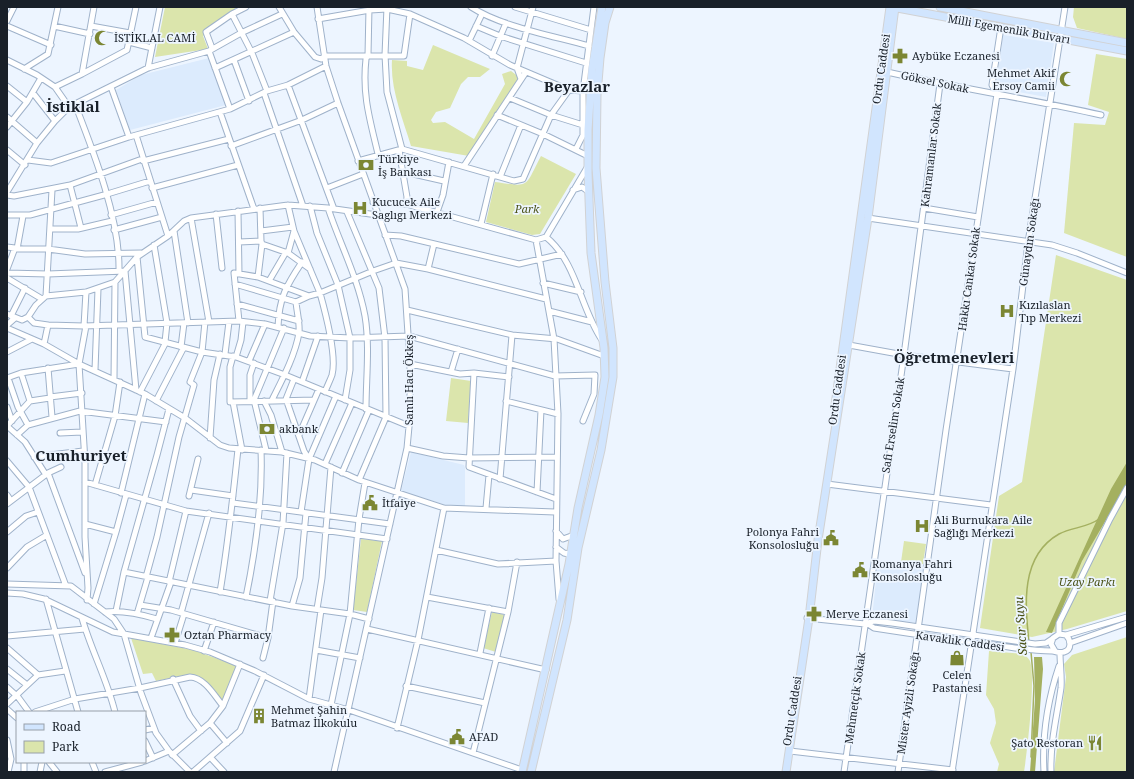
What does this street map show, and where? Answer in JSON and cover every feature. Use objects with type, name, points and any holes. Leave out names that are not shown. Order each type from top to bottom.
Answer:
[{"type":"main road","points":[[532,772],[567,620],[574,555],[574,536],[578,508],[599,415],[605,377],[603,341],[592,253],[588,166],[592,69],[602,7]]},
{"type":"main road","points":[[522,771],[560,605],[601,450],[613,377],[613,348],[601,245],[596,160],[600,58],[605,23],[610,7]]},
{"type":"main road","name":"Milli Egemenlik Bulvarı","points":[[893,7],[1127,50]]},
{"type":"main road","name":"Ordu Caddesi","points":[[786,772],[827,484],[868,218],[887,72],[893,7]]},
{"type":"main road","name":"Ordu Caddesi","points":[[782,772],[808,618],[813,555],[893,7]]},
{"type":"main road","name":"Milli Egemenlik Bulvarı","points":[[940,7],[1062,29],[1127,43]]},
{"type":"street","points":[[7,21],[14,7]]},
{"type":"street","points":[[24,69],[48,54],[58,7]]},
{"type":"street","points":[[82,74],[94,7]]},
{"type":"street","points":[[55,87],[127,50],[136,7]]},
{"type":"street","points":[[148,68],[160,7]]},
{"type":"street","points":[[230,109],[215,68],[206,32],[239,9],[246,7]]},
{"type":"street","points":[[280,7],[282,14],[294,32],[315,57],[321,59],[325,56],[404,56],[410,14]]},
{"type":"street","name":"Samlı Hacı Ökkeş","points":[[317,7],[326,66],[377,216],[386,235],[405,289],[410,364],[409,426],[407,448],[334,772]]},
{"type":"street","points":[[471,7],[482,14],[506,23],[589,46]]},
{"type":"street","points":[[515,7],[532,9],[591,30]]},
{"type":"street","points":[[576,149],[583,135],[583,91],[593,7]]},
{"type":"street","name":"Günaydın Sokağı","points":[[952,771],[974,635],[991,505],[1013,369],[1028,243],[1065,7]]},
{"type":"street","points":[[370,8],[368,55],[366,59],[364,88],[366,106],[378,154]]},
{"type":"street","points":[[318,19],[370,8],[387,8],[410,14],[469,41],[492,56],[526,72],[569,90],[583,91]]},
{"type":"street","points":[[387,8],[385,55],[387,92],[401,149],[406,204]]},
{"type":"street","points":[[521,79],[518,68],[532,9]]},
{"type":"street","points":[[232,14],[252,53],[303,206]]},
{"type":"street","points":[[229,139],[143,160],[52,190],[14,196],[7,193],[37,143],[54,121],[69,107],[148,68],[211,50],[241,33],[282,14]]},
{"type":"street","points":[[469,41],[482,14]]},
{"type":"street","points":[[492,56],[506,23]]},
{"type":"street","points":[[7,26],[51,45]]},
{"type":"street","points":[[54,26],[90,34]]},
{"type":"street","points":[[91,26],[130,33]]},
{"type":"street","points":[[476,26],[500,36],[586,63]]},
{"type":"street","name":"Hakkı Cankat Sokak","points":[[920,628],[936,498],[997,94],[992,85],[1001,27]]},
{"type":"street","points":[[215,68],[252,53],[294,32]]},
{"type":"street","points":[[129,42],[152,48]]},
{"type":"street","points":[[7,60],[55,87],[69,107]]},
{"type":"street","points":[[234,60],[249,101]]},
{"type":"street","points":[[28,160],[51,163],[136,135],[230,109],[266,92],[288,85],[326,66]]},
{"type":"street","points":[[464,166],[526,72]]},
{"type":"street","name":"Göksel Sokak","points":[[887,72],[940,84],[1101,115]]},
{"type":"street","points":[[7,127],[9,119],[27,102],[41,78]]},
{"type":"street","name":"Kahramanlar Sokak","points":[[922,226],[940,84]]},
{"type":"street","points":[[288,85],[327,188],[340,243],[356,278],[365,317],[367,409],[342,473]]},
{"type":"street","points":[[7,86],[27,102]]},
{"type":"street","points":[[111,86],[130,137]]},
{"type":"street","points":[[358,161],[378,154],[401,149],[514,181],[523,179],[551,115],[569,90]]},
{"type":"street","points":[[33,93],[54,121]]},
{"type":"street","points":[[510,98],[551,115],[583,125]]},
{"type":"street","points":[[231,146],[302,120],[338,103]]},
{"type":"street","points":[[75,104],[92,149],[106,195],[119,253],[119,271]]},
{"type":"street","points":[[220,112],[238,165],[257,209],[261,231],[258,277]]},
{"type":"street","points":[[497,115],[543,134],[588,156]]},
{"type":"street","points":[[9,119],[37,143]]},
{"type":"street","points":[[500,177],[521,125]]},
{"type":"street","points":[[136,135],[168,236]]},
{"type":"street","points":[[7,150],[25,165]]},
{"type":"street","points":[[437,212],[443,195],[444,181],[449,162]]},
{"type":"street","points":[[152,188],[238,165]]},
{"type":"street","points":[[373,202],[406,204],[536,240],[546,237],[588,166]]},
{"type":"street","points":[[403,173],[444,181]]},
{"type":"street","points":[[327,188],[363,174]]},
{"type":"street","points":[[482,224],[493,174]]},
{"type":"street","points":[[7,215],[22,216],[52,209],[106,195],[150,181]]},
{"type":"street","points":[[70,185],[81,228]]},
{"type":"street","points":[[573,190],[582,188],[589,192]]},
{"type":"street","points":[[11,316],[22,320],[28,318],[44,298],[48,274],[52,190]]},
{"type":"street","points":[[50,229],[81,228],[157,202]]},
{"type":"street","points":[[288,205],[294,229],[320,293],[330,337],[333,371],[325,392]]},
{"type":"street","points":[[7,278],[44,298],[98,289],[115,282],[139,255],[168,236],[184,221],[191,218],[288,205],[310,206],[377,216]]},
{"type":"street","points":[[310,206],[317,233],[338,285],[350,338],[350,370],[345,400]]},
{"type":"street","points":[[924,208],[978,217]]},
{"type":"street","points":[[238,211],[239,274]]},
{"type":"street","points":[[347,212],[379,288],[385,338],[386,417],[358,480]]},
{"type":"street","points":[[216,214],[222,268]]},
{"type":"street","points":[[7,268],[16,248],[22,216]]},
{"type":"street","points":[[114,230],[162,217]]},
{"type":"street","points":[[137,614],[157,537],[179,436],[194,385],[190,382],[202,352],[207,322],[191,218]]},
{"type":"street","points":[[868,218],[1028,243],[1052,245],[1127,273]]},
{"type":"street","name":"Safi Erselim Sokak","points":[[866,624],[922,226]]},
{"type":"street","points":[[261,231],[294,229]]},
{"type":"street","points":[[269,281],[287,252],[294,229]]},
{"type":"street","points":[[156,401],[183,347],[186,323],[174,231]]},
{"type":"street","points":[[386,235],[401,236],[519,264],[562,254]]},
{"type":"street","points":[[546,237],[562,254],[581,292],[592,322],[603,341]]},
{"type":"street","points":[[536,240],[554,339],[558,414],[555,512],[556,561],[560,605]]},
{"type":"street","points":[[239,242],[261,242],[287,252],[311,270]]},
{"type":"street","points":[[428,269],[434,244]]},
{"type":"street","points":[[140,392],[165,342],[167,323],[154,245]]},
{"type":"street","points":[[7,247],[48,249],[85,254],[119,253],[139,255]]},
{"type":"street","points":[[139,255],[145,337],[202,352],[234,356],[285,375],[409,426]]},
{"type":"street","points":[[252,400],[267,368],[281,328],[278,316],[285,287],[302,262]]},
{"type":"street","points":[[235,284],[296,302],[396,263],[428,269],[546,299]]},
{"type":"street","points":[[7,273],[48,274],[125,271]]},
{"type":"street","points":[[94,604],[116,532],[140,418],[140,392],[125,271]]},
{"type":"street","points":[[220,592],[228,544],[230,515],[240,450],[233,402],[230,402],[230,367],[241,340],[241,321],[237,304],[234,273],[258,277],[309,296]]},
{"type":"street","points":[[114,379],[115,282]]},
{"type":"street","points":[[543,283],[581,292]]},
{"type":"street","points":[[25,288],[7,327],[32,338],[79,364],[114,379],[169,408],[185,418],[220,445],[240,450],[263,450],[284,453],[309,459],[325,464],[365,483],[398,492],[444,508],[486,508],[555,512]]},
{"type":"street","points":[[95,370],[98,289]]},
{"type":"street","points":[[86,292],[84,326],[79,364],[83,412],[82,432],[85,482],[87,600]]},
{"type":"street","points":[[272,400],[285,375],[298,334],[299,321],[296,302]]},
{"type":"street","points":[[237,304],[299,321]]},
{"type":"street","points":[[407,310],[512,335],[554,339],[573,344],[604,356]]},
{"type":"street","points":[[549,311],[592,322]]},
{"type":"street","points":[[28,318],[34,323],[84,326],[241,321],[294,330],[298,334],[318,336],[350,338],[409,336],[555,376],[595,375],[594,394],[583,421]]},
{"type":"street","points":[[210,438],[214,380],[223,354],[229,322]]},
{"type":"street","points":[[246,597],[259,521],[263,450],[252,400],[250,375],[251,362],[265,324]]},
{"type":"street","points":[[44,344],[48,325]]},
{"type":"street","points":[[500,479],[503,458],[506,401],[511,363],[512,335]]},
{"type":"street","points":[[302,382],[318,336]]},
{"type":"street","points":[[7,352],[32,338]]},
{"type":"street","points":[[849,345],[904,355],[1013,369]]},
{"type":"street","points":[[451,372],[458,349]]},
{"type":"street","points":[[28,425],[20,412],[8,378],[21,373],[79,364]]},
{"type":"street","points":[[410,364],[451,372],[474,372],[509,377]]},
{"type":"street","points":[[48,368],[52,417]]},
{"type":"street","points":[[474,372],[469,467],[556,499]]},
{"type":"street","points":[[21,373],[30,401]]},
{"type":"street","points":[[294,379],[286,400],[304,451],[309,459]]},
{"type":"street","points":[[95,485],[115,416],[120,382]]},
{"type":"street","points":[[299,435],[319,389]]},
{"type":"street","points":[[82,393],[30,401],[7,426],[25,442],[47,474],[87,577]]},
{"type":"street","points":[[292,606],[300,578],[306,526],[304,513],[309,459],[336,396]]},
{"type":"street","points":[[233,402],[252,400],[314,400]]},
{"type":"street","points":[[262,658],[268,638],[284,509],[284,453],[271,415],[264,401]]},
{"type":"street","points":[[506,401],[558,414]]},
{"type":"street","points":[[325,464],[352,403]]},
{"type":"street","points":[[7,407],[12,421]]},
{"type":"street","points":[[116,611],[124,572],[169,408]]},
{"type":"street","points":[[537,492],[537,457],[541,410]]},
{"type":"street","points":[[17,435],[28,425],[52,417],[83,412],[166,422]]},
{"type":"street","points":[[60,433],[82,432]]},
{"type":"street","points":[[407,448],[443,456],[469,458],[557,457]]},
{"type":"street","points":[[34,457],[83,451]]},
{"type":"street","points":[[189,496],[198,459]]},
{"type":"street","points":[[7,461],[9,468],[29,487],[66,586]]},
{"type":"street","points":[[7,495],[9,502],[47,474],[60,467]]},
{"type":"street","points":[[309,699],[316,650],[331,467]]},
{"type":"street","points":[[486,508],[489,475]]},
{"type":"street","points":[[85,482],[143,500],[186,511],[230,515],[259,521],[306,526],[326,531],[387,539]]},
{"type":"street","points":[[331,705],[350,614],[359,519],[365,483]]},
{"type":"street","points":[[827,484],[884,490],[991,505]]},
{"type":"street","points":[[1059,634],[1059,623],[1110,519],[1127,488]]},
{"type":"street","points":[[191,490],[233,496]]},
{"type":"street","points":[[233,503],[390,524]]},
{"type":"street","points":[[397,728],[418,640],[444,508]]},
{"type":"street","points":[[151,638],[170,582],[186,511]]},
{"type":"street","points":[[7,532],[26,516],[38,512]]},
{"type":"street","points":[[175,643],[183,614],[188,586],[209,513]]},
{"type":"street","points":[[85,524],[116,532]]},
{"type":"street","points":[[556,531],[564,539],[574,536]]},
{"type":"street","points":[[7,568],[27,547],[47,535]]},
{"type":"street","points":[[556,547],[574,555]]},
{"type":"street","points":[[436,550],[498,564],[556,561]]},
{"type":"street","points":[[473,753],[508,612],[516,562]]},
{"type":"street","points":[[124,572],[292,606],[350,614],[369,619]]},
{"type":"street","points":[[7,584],[71,586],[87,600],[106,612],[119,625],[124,634],[154,728],[171,753],[191,772],[240,731],[264,676]]},
{"type":"street","points":[[7,593],[23,594],[46,599],[103,629],[175,643],[204,651],[240,664],[309,699],[349,710],[522,771]]},
{"type":"street","points":[[427,596],[508,612]]},
{"type":"street","points":[[46,599],[54,633],[78,711]]},
{"type":"street","points":[[140,605],[161,608],[268,638]]},
{"type":"street","points":[[480,653],[489,608]]},
{"type":"street","points":[[106,612],[116,611],[157,619]]},
{"type":"street","points":[[1127,617],[1066,635],[1059,634],[1052,639],[1051,644],[1054,651],[1060,653],[1068,649],[1070,644],[1127,624]]},
{"type":"street","points":[[82,618],[85,630],[110,693],[114,711]]},
{"type":"street","name":"Kavaklık Caddesi","points":[[808,618],[866,624],[874,628],[972,643],[1032,651],[1054,651]]},
{"type":"street","name":"Kavaklık Caddesi","points":[[866,624],[874,621],[1035,644],[1046,643],[1052,639]]},
{"type":"street","points":[[204,651],[214,622]]},
{"type":"street","name":"Mehmetçik Sokak","points":[[844,772],[866,624]]},
{"type":"street","name":"Mister Ayizli Sokağı","points":[[898,772],[917,634],[920,628]]},
{"type":"street","points":[[367,629],[480,653],[546,670]]},
{"type":"street","points":[[7,636],[85,630]]},
{"type":"street","points":[[1066,635],[1070,644]]},
{"type":"street","points":[[7,648],[38,675]]},
{"type":"street","points":[[316,650],[360,658]]},
{"type":"street","points":[[1051,772],[1050,756],[1053,729],[1061,686],[1060,653]]},
{"type":"street","points":[[1044,772],[1043,756],[1052,685],[1060,663]]},
{"type":"street","points":[[146,760],[171,753],[210,723],[222,706],[240,664]]},
{"type":"street","points":[[7,669],[27,685]]},
{"type":"street","points":[[7,704],[38,675],[66,671]]},
{"type":"street","points":[[38,711],[75,699],[140,688],[174,679],[196,677],[202,681],[222,706]]},
{"type":"street","points":[[174,679],[190,716],[200,731]]},
{"type":"street","points":[[406,686],[485,703]]},
{"type":"street","points":[[7,687],[16,695],[28,711]]},
{"type":"street","points":[[7,709],[16,717]]},
{"type":"street","points":[[210,723],[227,743]]},
{"type":"street","points":[[146,730],[154,728]]},
{"type":"street","points":[[7,740],[9,756],[8,772]]},
{"type":"street","points":[[146,743],[153,758]]},
{"type":"street","points":[[790,751],[952,771]]},
{"type":"street","points":[[210,757],[224,772]]},
{"type":"street","points":[[51,763],[57,772]]},
{"type":"street","points":[[105,772],[134,763]]},
{"type":"shaded area","points":[[1003,35],[1054,43],[1046,97],[996,88]]},
{"type":"shaded area","points":[[209,58],[226,105],[130,130],[116,90],[141,75]]},
{"type":"shaded area","points":[[411,452],[464,465],[465,506],[446,505],[401,491]]},
{"type":"shaded area","points":[[1127,462],[1127,484],[1082,561],[1052,633],[1046,632],[1111,489]]},
{"type":"shaded area","points":[[878,562],[925,566],[918,623],[872,618]]},
{"type":"shaded area","points":[[1034,657],[1042,657],[1043,669],[1035,772],[1030,772],[1035,699]]},
{"type":"green space","points":[[165,7],[235,7],[235,10],[203,36],[208,49],[155,57]]},
{"type":"green space","points":[[1074,7],[1127,7],[1127,39],[1077,28],[1073,17]]},
{"type":"green space","points":[[433,45],[490,69],[480,77],[468,77],[461,84],[450,108],[436,112],[431,120],[433,123],[445,122],[474,139],[505,84],[502,74],[511,71],[519,77],[469,156],[411,146],[395,93],[392,60],[407,61],[407,66],[423,70]]},
{"type":"green space","points":[[1096,54],[1127,59],[1127,257],[1064,233],[1074,123],[1105,125],[1109,112],[1088,105]]},
{"type":"green space","name":"Park","points":[[541,156],[576,174],[540,234],[532,235],[486,222],[495,182],[515,185],[525,183],[532,174]]},
{"type":"green space","name":"Uzay Parkı","points":[[1056,255],[1127,280],[1127,611],[1067,629],[1032,637],[980,628],[999,496],[1022,482]]},
{"type":"green space","points":[[451,378],[471,381],[468,423],[446,421]]},
{"type":"green space","points":[[361,539],[382,541],[367,612],[353,610]]},
{"type":"green space","points":[[904,541],[926,544],[923,564],[901,562]]},
{"type":"green space","points":[[492,612],[505,615],[496,652],[483,648]]},
{"type":"green space","points":[[1127,637],[1127,772],[1054,772],[1066,677],[1064,664],[1072,655]]},
{"type":"green space","points":[[131,638],[193,650],[238,666],[223,702],[198,676],[185,675],[156,681],[152,673],[143,674]]},
{"type":"green space","points":[[989,651],[1024,654],[1030,661],[1032,670],[1032,699],[1024,772],[997,772],[999,764],[990,743],[996,723],[994,709],[986,695]]},
{"type":"waterway","name":"Sacır Suyu","points":[[1029,642],[1026,597],[1031,568],[1037,555],[1046,543],[1059,534],[1090,524],[1099,519]]},
{"type":"waterway","name":"Sacır Suyu","points":[[1031,652],[1034,686],[1031,757]]},
{"type":"place","name":"İSTİKLAL CAMİ","points":[[102,38]]},
{"type":"place","name":"Aybüke Eczanesi","points":[[900,56]]},
{"type":"place","name":"Mehmet Akif Ersoy Camii","points":[[1067,79]]},
{"type":"place","name":"Türkiye İş Bankası","points":[[366,165]]},
{"type":"place","name":"Kucucek Aile Saglıgı Merkezi","points":[[360,208]]},
{"type":"place","name":"Kızılaslan Tıp Merkezi","points":[[1007,311]]},
{"type":"place","name":"akbank","points":[[267,429]]},
{"type":"place","name":"İtfaiye","points":[[370,503]]},
{"type":"place","name":"Ali Burnukara Aile Sağlığı Merkezi","points":[[922,526]]},
{"type":"place","name":"Polonya Fahri Konsolosluğu","points":[[831,538]]},
{"type":"place","name":"Romanya Fahri Konsolosluğu","points":[[860,570]]},
{"type":"place","name":"Merve Eczanesi","points":[[814,614]]},
{"type":"place","name":"Oztan Pharmacy","points":[[172,635]]},
{"type":"place","name":"Celen Pastanesi","points":[[957,658]]},
{"type":"place","name":"Mehmet Şahin Batmaz İlkokulu","points":[[259,716]]},
{"type":"place","name":"AFAD","points":[[457,737]]},
{"type":"place","name":"Şato Restoran","points":[[1095,743]]},
{"type":"district","name":"Beyazlar","points":[[577,87]]},
{"type":"district","name":"İstiklal","points":[[73,107]]},
{"type":"district","name":"Öğretmenevleri","points":[[954,358]]},
{"type":"district","name":"Cumhuriyet","points":[[81,456]]}]
